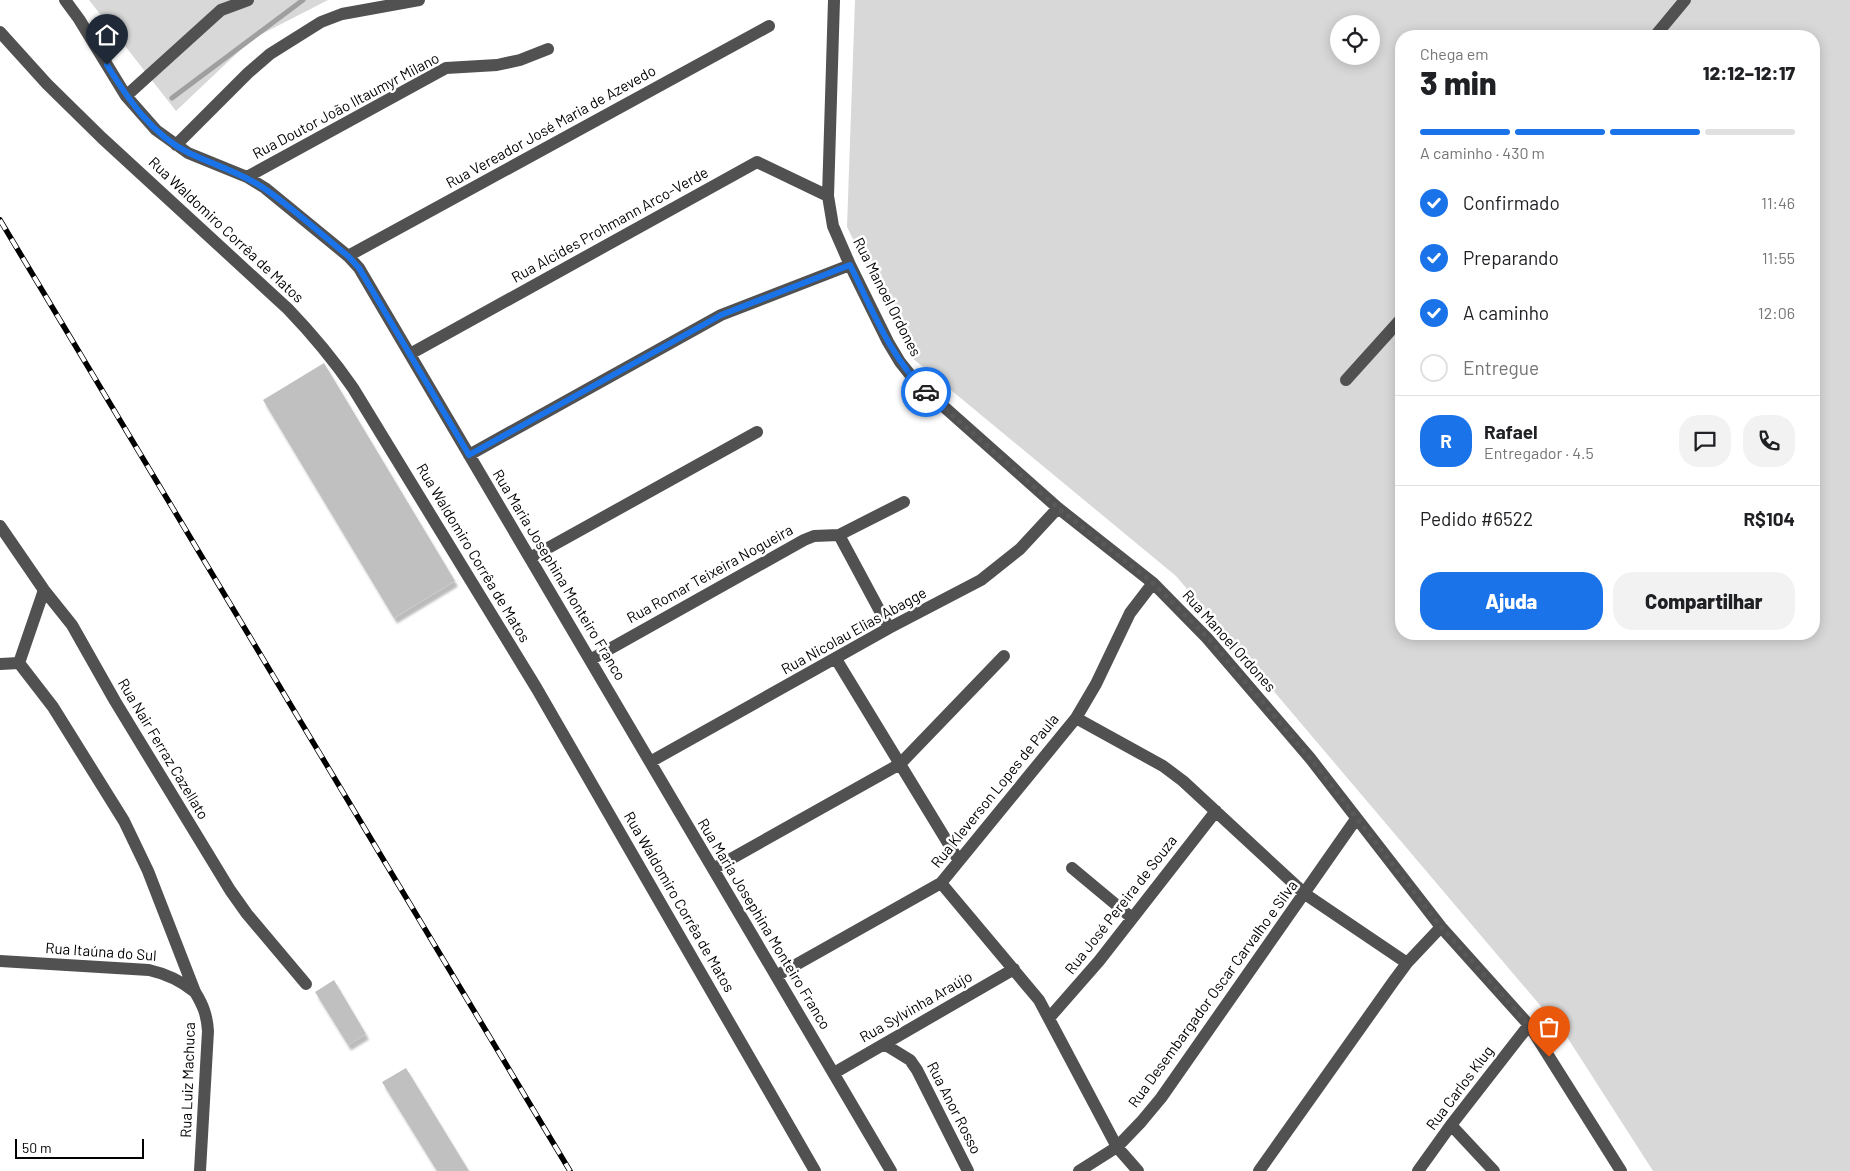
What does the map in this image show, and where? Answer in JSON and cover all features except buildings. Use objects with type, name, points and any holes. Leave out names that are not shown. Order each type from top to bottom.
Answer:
[{"type":"street","name":"Rua Maria Josephina Monteiro Franco","points":[[65,0],[79,19],[126,96],[156,130],[188,153],[247,178],[280,200],[348,256],[359,268],[891,1171]]},
{"type":"street","points":[[126,96],[221,10],[248,0]]},
{"type":"street","points":[[176,145],[248,73],[270,54],[321,22],[342,14],[419,0]]},
{"type":"street","name":"Rua Manoel Ordones","points":[[834,0],[828,196],[833,226],[850,265],[888,342],[900,362],[916,382],[1058,508],[1153,583],[1208,638],[1285,727],[1441,927],[1529,1025],[1620,1171]]},
{"type":"street","points":[[1660,30],[1685,0]]},
{"type":"street","name":"Rua Vereador José Maria de Azevedo","points":[[348,256],[769,26]]},
{"type":"street","name":"Rua Waldomiro Corrêa de Matos","points":[[0,32],[47,84],[102,138],[288,309],[314,336],[334,361],[353,388],[537,689],[815,1171]]},
{"type":"street","name":"Rua Doutor João Iltaumyr Milano","points":[[247,178],[446,68],[497,64],[520,60],[548,49]]},
{"type":"street","name":"Rua Alcides Prohmann Arco-Verde","points":[[410,354],[757,162],[828,196]]},
{"type":"street","points":[[469,455],[721,315],[850,265]]},
{"type":"street","points":[[1346,380],[1395,326]]},
{"type":"street","points":[[530,558],[757,432]]},
{"type":"street","name":"Rua Romar Teixeira Nogueira","points":[[590,660],[804,540],[814,536],[839,535],[904,502]]},
{"type":"street","name":"Rua Nicolau Elias Abagge","points":[[650,762],[889,628],[960,592],[999,567],[1020,549],[1058,508]]},
{"type":"street","name":"Rua Nair Ferraz Cazellato","points":[[0,526],[44,590],[72,625],[115,701],[230,890],[247,914],[306,984]]},
{"type":"street","points":[[839,535],[889,628]]},
{"type":"street","name":"Rua Kleverson Lopes de Paula","points":[[776,976],[941,882],[1076,718],[1096,684],[1130,613],[1153,583]]},
{"type":"street","points":[[0,664],[19,663],[44,590]]},
{"type":"street","points":[[713,869],[900,764],[1004,656]]},
{"type":"street","points":[[836,659],[959,861]]},
{"type":"street","name":"Rua Luiz Machuca","points":[[19,663],[53,707],[124,821],[148,871],[195,992],[203,1005],[208,1030],[200,1171]]},
{"type":"street","points":[[1076,718],[1163,766],[1183,781],[1305,894],[1407,962]]},
{"type":"street","name":"Rua José Pereira de Souza","points":[[1050,1017],[1099,961],[1216,811]]},
{"type":"street","name":"Rua Desembargador Oscar Carvalho e Silva","points":[[1079,1171],[1099,1166],[1142,1122],[1161,1098],[1356,819]]},
{"type":"street","points":[[1072,868],[1132,918]]},
{"type":"street","points":[[941,882],[1035,994],[1050,1017],[1118,1148],[1138,1171]]},
{"type":"street","points":[[1259,1171],[1407,962],[1441,927]]},
{"type":"street","name":"Rua Itaúna do Sul","points":[[0,961],[149,970],[164,973],[180,980],[195,992]]},
{"type":"street","name":"Rua Sylvinha Araújo","points":[[834,1074],[1014,969]]},
{"type":"street","name":"Rua Carlos Klug","points":[[1418,1171],[1451,1125],[1529,1025]]},
{"type":"street","name":"Rua Anor Rosso","points":[[884,1044],[906,1056],[917,1070],[968,1171]]},
{"type":"street","points":[[1451,1125],[1494,1171]]},
{"type":"shaded area","points":[[89,0],[328,0],[252,39],[176,111]]},
{"type":"shaded area","points":[[855,0],[1850,0],[1850,1171],[1653,1171],[1567,1037],[1176,576],[911,357],[847,227]]},
{"type":"waterway","points":[[172,98],[303,0]]},
{"type":"railway","points":[[0,220],[570,1171]]},
{"type":"way so far","points":[[926,392],[1058,508],[1153,583],[1208,638],[1310,758],[1441,927],[1529,1025],[1549,1057]]},
{"type":"route","points":[[107,65],[126,96],[156,130],[188,153],[247,178],[265,188],[348,256],[359,268],[469,455],[721,315],[850,265],[888,342],[900,362],[926,392]]}]
